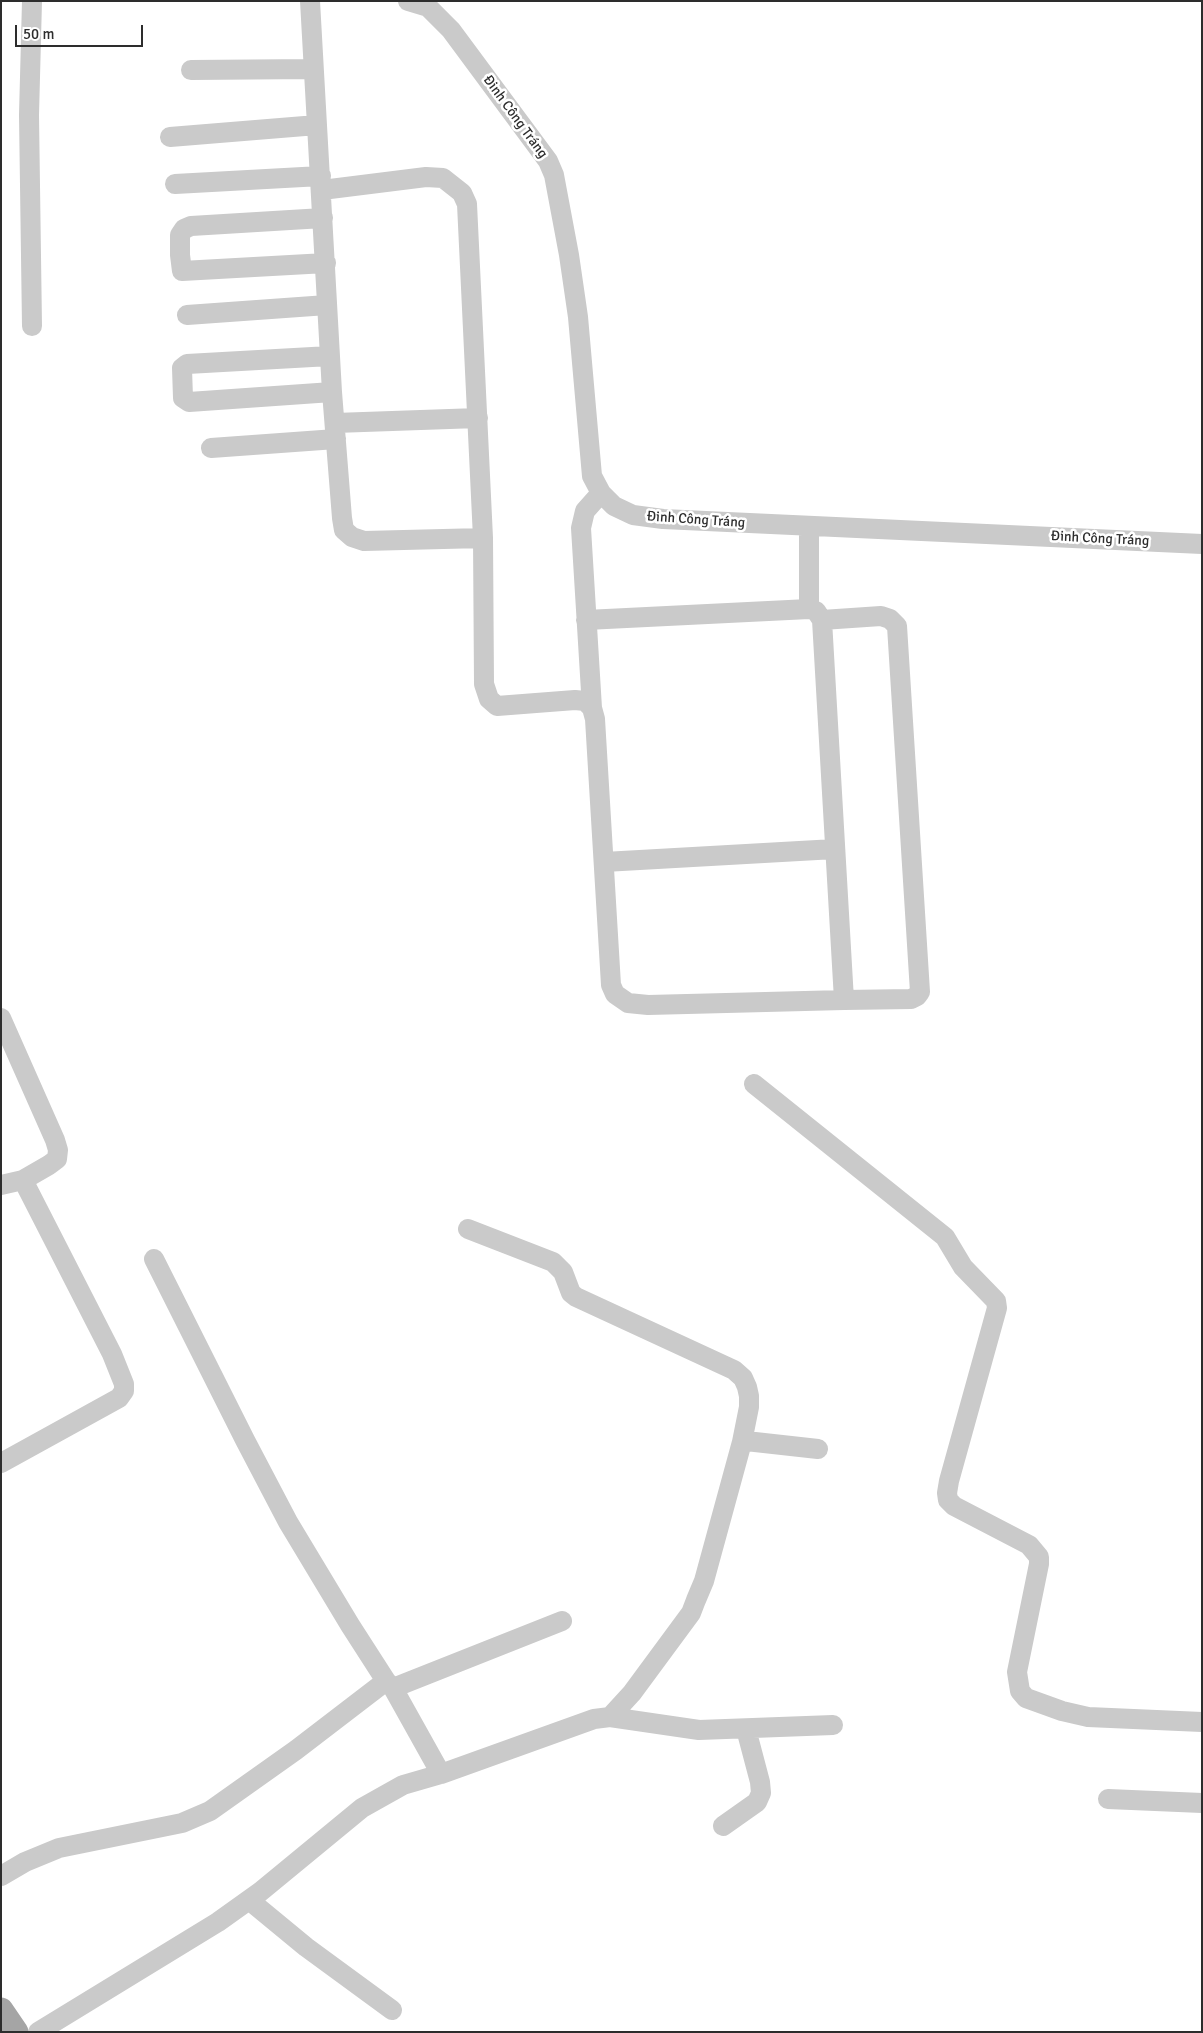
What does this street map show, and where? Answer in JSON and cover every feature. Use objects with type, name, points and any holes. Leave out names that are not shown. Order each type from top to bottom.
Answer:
[{"type":"main road","points":[[1,2010],[16,2032]]},
{"type":"street","points":[[32,1],[29,115],[32,326]]},
{"type":"street","points":[[310,1],[332,392],[344,530],[352,537],[364,540],[483,538]]},
{"type":"street","name":"Đinh Công Tráng","points":[[408,1],[428,7],[451,30],[548,161],[554,176],[571,264],[578,317],[592,476],[601,493],[614,506],[633,515],[663,519],[1202,544]]},
{"type":"street","points":[[191,70],[313,69]]},
{"type":"street","points":[[170,137],[317,125]]},
{"type":"street","points":[[175,184],[321,183],[426,177],[443,178],[462,192],[467,204],[478,418],[483,538],[484,684],[489,699],[497,706],[575,700],[585,701],[592,708]]},
{"type":"street","points":[[323,218],[191,226],[184,229],[180,234],[180,255],[182,271],[326,263]]},
{"type":"street","points":[[187,316],[327,305]]},
{"type":"street","points":[[330,356],[187,364],[182,368],[183,398],[188,402],[332,392]]},
{"type":"street","points":[[212,448],[336,431],[478,418]]},
{"type":"street","points":[[586,620],[816,614],[881,616],[890,619],[897,626],[920,992],[917,996],[911,999],[648,1005],[628,1003],[619,999],[615,994],[611,985],[595,719],[592,708],[586,620],[581,528],[586,511],[601,493]]},
{"type":"street","points":[[809,526],[835,849],[844,1000]]},
{"type":"street","points":[[604,862],[835,849]]},
{"type":"street","points":[[1,1018],[58,1150],[57,1159],[23,1180],[1,1185]]},
{"type":"street","points":[[754,1084],[935,1228],[945,1237],[962,1267],[996,1301],[997,1308],[948,1481],[947,1492],[948,1500],[954,1506],[1029,1545],[1039,1557],[1017,1672],[1020,1691],[1026,1698],[1062,1711],[1088,1717],[1202,1722]]},
{"type":"street","points":[[2,1459],[119,1398],[124,1391],[124,1384],[112,1354],[23,1180]]},
{"type":"street","points":[[468,1229],[553,1262],[563,1272],[568,1287],[576,1297],[734,1370],[743,1378],[747,1386],[749,1407],[742,1442],[704,1581],[691,1613],[632,1693],[610,1718]]},
{"type":"street","points":[[154,1259],[288,1522],[389,1684],[441,1774]]},
{"type":"street","points":[[742,1442],[818,1449]]},
{"type":"street","points":[[1,1876],[25,1862],[60,1848],[182,1823],[210,1811],[389,1684],[562,1621]]},
{"type":"street","points":[[38,2032],[218,1922],[249,1900],[362,1808],[403,1785],[441,1774],[594,1719],[610,1718],[681,1729],[746,1729],[833,1725]]},
{"type":"street","points":[[723,1826],[756,1802],[761,1793],[746,1729]]},
{"type":"street","points":[[1108,1799],[1202,1804]]},
{"type":"street","points":[[249,1900],[306,1947],[392,2010]]}]
